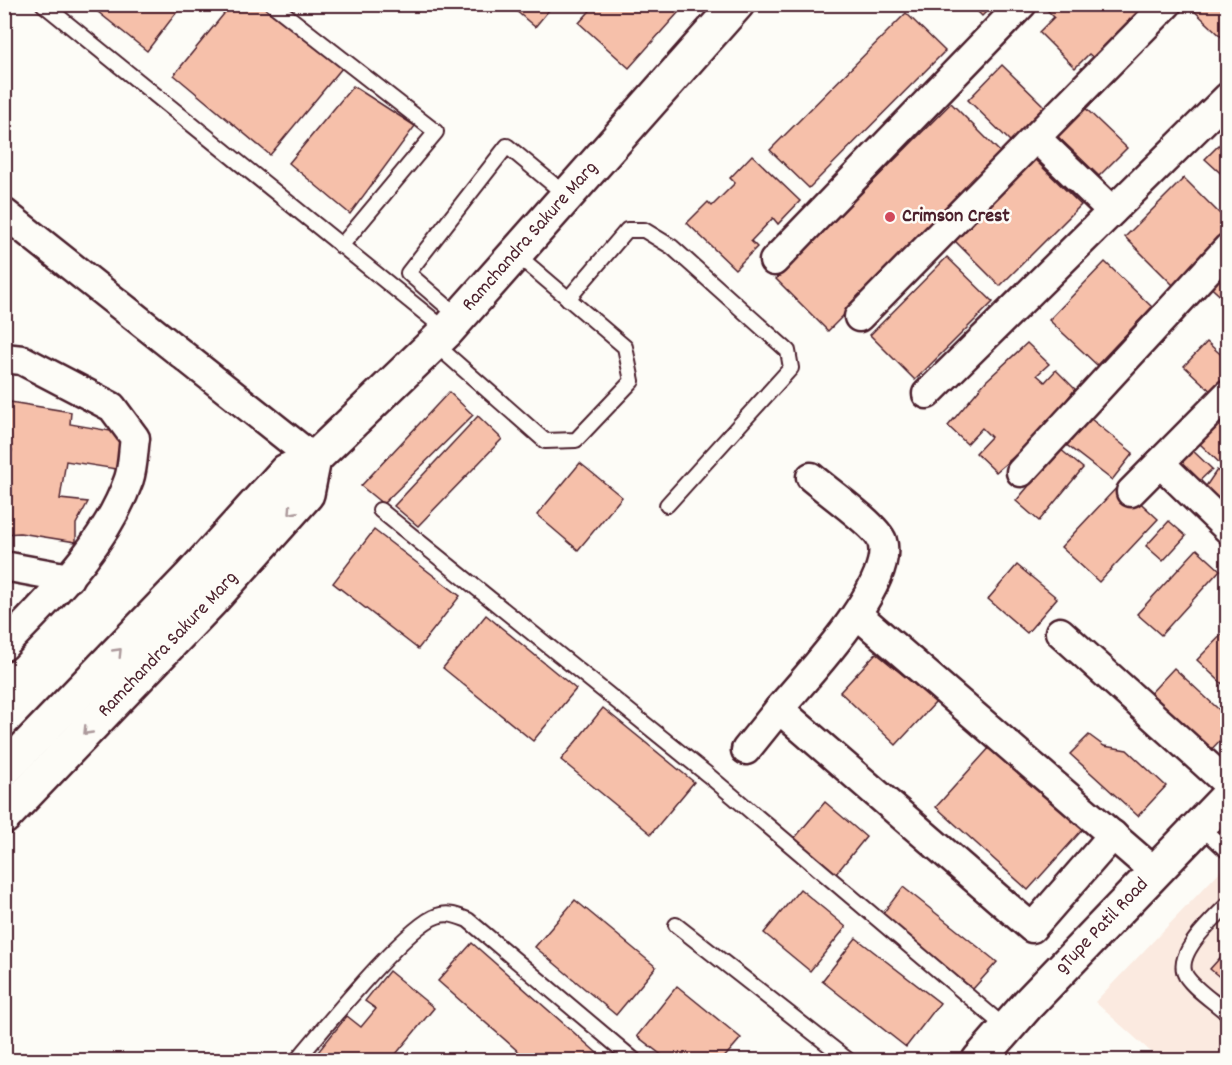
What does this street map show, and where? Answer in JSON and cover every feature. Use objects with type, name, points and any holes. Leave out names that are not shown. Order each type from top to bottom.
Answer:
[{"type":"street","name":"Ramchandra Sakure Marg","points":[[4,770],[189,578],[286,471],[314,459],[447,331],[737,4]]},
{"type":"street","points":[[774,261],[1022,4]]},
{"type":"street","points":[[859,317],[1167,4]]},
{"type":"street","points":[[927,394],[1227,97]]},
{"type":"street","points":[[1036,138],[1112,211]]},
{"type":"street","points":[[4,213],[314,459]]},
{"type":"street","points":[[1021,472],[1227,248]]},
{"type":"street","points":[[4,358],[22,360],[112,407],[135,438],[129,478],[116,507],[69,578],[4,646]]},
{"type":"street","points":[[1131,492],[1227,394]]},
{"type":"street","name":"Ramchandra Sakure Marg","points":[[4,817],[212,600],[307,494],[314,459]]},
{"type":"street","points":[[1160,463],[1227,529]]},
{"type":"street","points":[[747,750],[857,614],[879,578],[884,558],[882,541],[873,528],[811,477]]},
{"type":"street","points":[[4,566],[69,578]]},
{"type":"street","points":[[189,578],[212,600]]},
{"type":"street","points":[[857,614],[1155,872]]},
{"type":"street","points":[[1060,632],[1227,784]]},
{"type":"street","points":[[779,709],[1032,928],[1113,835]]},
{"type":"street","name":"gTupe Patil Road","points":[[979,1060],[1006,1028],[1227,796]]},
{"type":"lane","points":[[43,4],[447,331]]},
{"type":"lane","points":[[272,4],[436,132],[341,246]]},
{"type":"lane","points":[[516,254],[625,347],[632,381],[576,440],[545,441],[447,331],[408,273],[507,146],[566,195]]},
{"type":"lane","points":[[568,299],[627,230],[644,230],[672,247],[788,351],[791,368],[667,505]]},
{"type":"lane","points":[[380,510],[708,775],[1006,1028]]},
{"type":"lane","points":[[1199,825],[1227,852]]},
{"type":"lane","points":[[1227,904],[1189,946],[1183,964],[1187,976],[1227,1014]]},
{"type":"lane","points":[[297,1060],[355,993],[423,923],[438,916],[454,914],[468,920],[634,1060]]},
{"type":"lane","points":[[676,925],[848,1060]]},
{"type":"shaded area","points":[[1227,864],[1227,1060],[1160,1060],[1095,1002]]},
{"type":"building","points":[[88,4],[183,4],[147,51]]},
{"type":"building","points":[[232,4],[265,4],[342,68],[270,155],[174,75]]},
{"type":"building","points":[[508,4],[554,4],[535,27]]},
{"type":"building","points":[[596,4],[686,4],[629,68],[579,23]]},
{"type":"building","points":[[970,4],[994,4],[982,16]]},
{"type":"building","points":[[1050,4],[1151,4],[1097,61],[1089,54],[1075,68],[1039,32],[1054,17],[1046,9]]},
{"type":"building","points":[[1187,4],[1228,4],[1228,43]]},
{"type":"building","points":[[906,13],[945,51],[809,188],[770,150]]},
{"type":"building","points":[[1002,65],[1047,109],[1013,144],[968,100]]},
{"type":"building","points":[[353,86],[415,126],[350,214],[289,163]]},
{"type":"building","points":[[1079,102],[1127,148],[1099,176],[1052,131]]},
{"type":"building","name":"Crimson Crest","points":[[951,103],[1003,155],[828,331],[776,279]]},
{"type":"building","points":[[1228,136],[1228,180],[1205,159]]},
{"type":"building","points":[[1029,154],[1081,205],[1000,286],[949,235]]},
{"type":"building","points":[[752,155],[800,201],[778,224],[773,218],[751,241],[757,247],[735,269],[687,223],[708,202],[712,206],[735,183],[730,178]]},
{"type":"building","points":[[1184,178],[1228,222],[1228,233],[1174,286],[1125,237]]},
{"type":"building","points":[[1228,253],[1228,303],[1203,280]]},
{"type":"building","points":[[947,257],[993,302],[915,380],[870,335]]},
{"type":"building","points":[[1105,262],[1152,307],[1097,365],[1049,320]]},
{"type":"building","points":[[1207,342],[1228,361],[1228,384],[1216,396],[1184,366]]},
{"type":"building","points":[[1027,343],[1049,364],[1037,375],[1045,382],[1056,370],[1075,389],[1043,432],[996,472],[976,453],[991,437],[982,428],[967,444],[948,426],[986,381]]},
{"type":"building","points":[[449,392],[473,415],[383,504],[361,486]]},
{"type":"building","points":[[4,401],[71,412],[70,424],[122,433],[116,469],[66,461],[60,499],[88,502],[76,524],[76,542],[20,533],[4,534],[4,485],[12,450],[4,449]]},
{"type":"building","points":[[1086,415],[1133,453],[1112,480],[1064,443]]},
{"type":"building","points":[[478,416],[502,439],[418,526],[394,506]]},
{"type":"building","points":[[1224,418],[1228,422],[1228,471],[1199,443]]},
{"type":"building","points":[[1060,449],[1083,468],[1039,521],[1016,501]]},
{"type":"building","points":[[1191,449],[1212,469],[1194,486],[1173,467]]},
{"type":"building","points":[[580,463],[622,497],[578,550],[537,515]]},
{"type":"building","points":[[1217,470],[1228,481],[1228,509],[1202,492]]},
{"type":"building","points":[[1120,484],[1158,519],[1099,582],[1061,547]]},
{"type":"building","points":[[1169,521],[1186,536],[1163,561],[1146,546]]},
{"type":"building","points":[[374,530],[460,596],[418,649],[333,583]]},
{"type":"building","points":[[1197,549],[1220,570],[1161,635],[1137,614]]},
{"type":"building","points":[[1017,565],[1057,598],[1027,633],[988,599]]},
{"type":"building","points":[[486,615],[576,689],[533,741],[443,668]]},
{"type":"building","points":[[1228,628],[1228,689],[1197,660]]},
{"type":"building","points":[[876,653],[936,702],[896,745],[840,692]]},
{"type":"building","points":[[1174,668],[1228,718],[1228,732],[1206,755],[1146,698]]},
{"type":"building","points":[[603,708],[694,782],[651,834],[561,760]]},
{"type":"building","points":[[1089,735],[1104,746],[1127,750],[1166,786],[1138,816],[1070,754]]},
{"type":"building","points":[[991,746],[1083,829],[1028,890],[936,807]]},
{"type":"building","points":[[825,802],[866,837],[835,875],[793,840]]},
{"type":"building","points":[[903,887],[997,962],[973,989],[881,916]]},
{"type":"building","points":[[800,889],[846,927],[810,971],[764,933]]},
{"type":"building","points":[[575,900],[656,967],[616,1015],[535,947]]},
{"type":"building","points":[[856,938],[940,1003],[906,1047],[822,981]]},
{"type":"building","points":[[472,943],[605,1060],[528,1060],[438,981]]},
{"type":"building","points":[[1228,949],[1228,984],[1210,969]]},
{"type":"building","points":[[389,971],[434,1008],[391,1060],[329,1060],[318,1052],[347,1016],[361,1027],[376,1009],[365,1001]]},
{"type":"building","points":[[677,986],[741,1038],[722,1060],[668,1060],[637,1036]]},
{"type":"building","points":[[832,1050],[845,1060],[824,1060]]},
{"type":"place","name":"Crimson Crest","points":[[890,217]]}]
